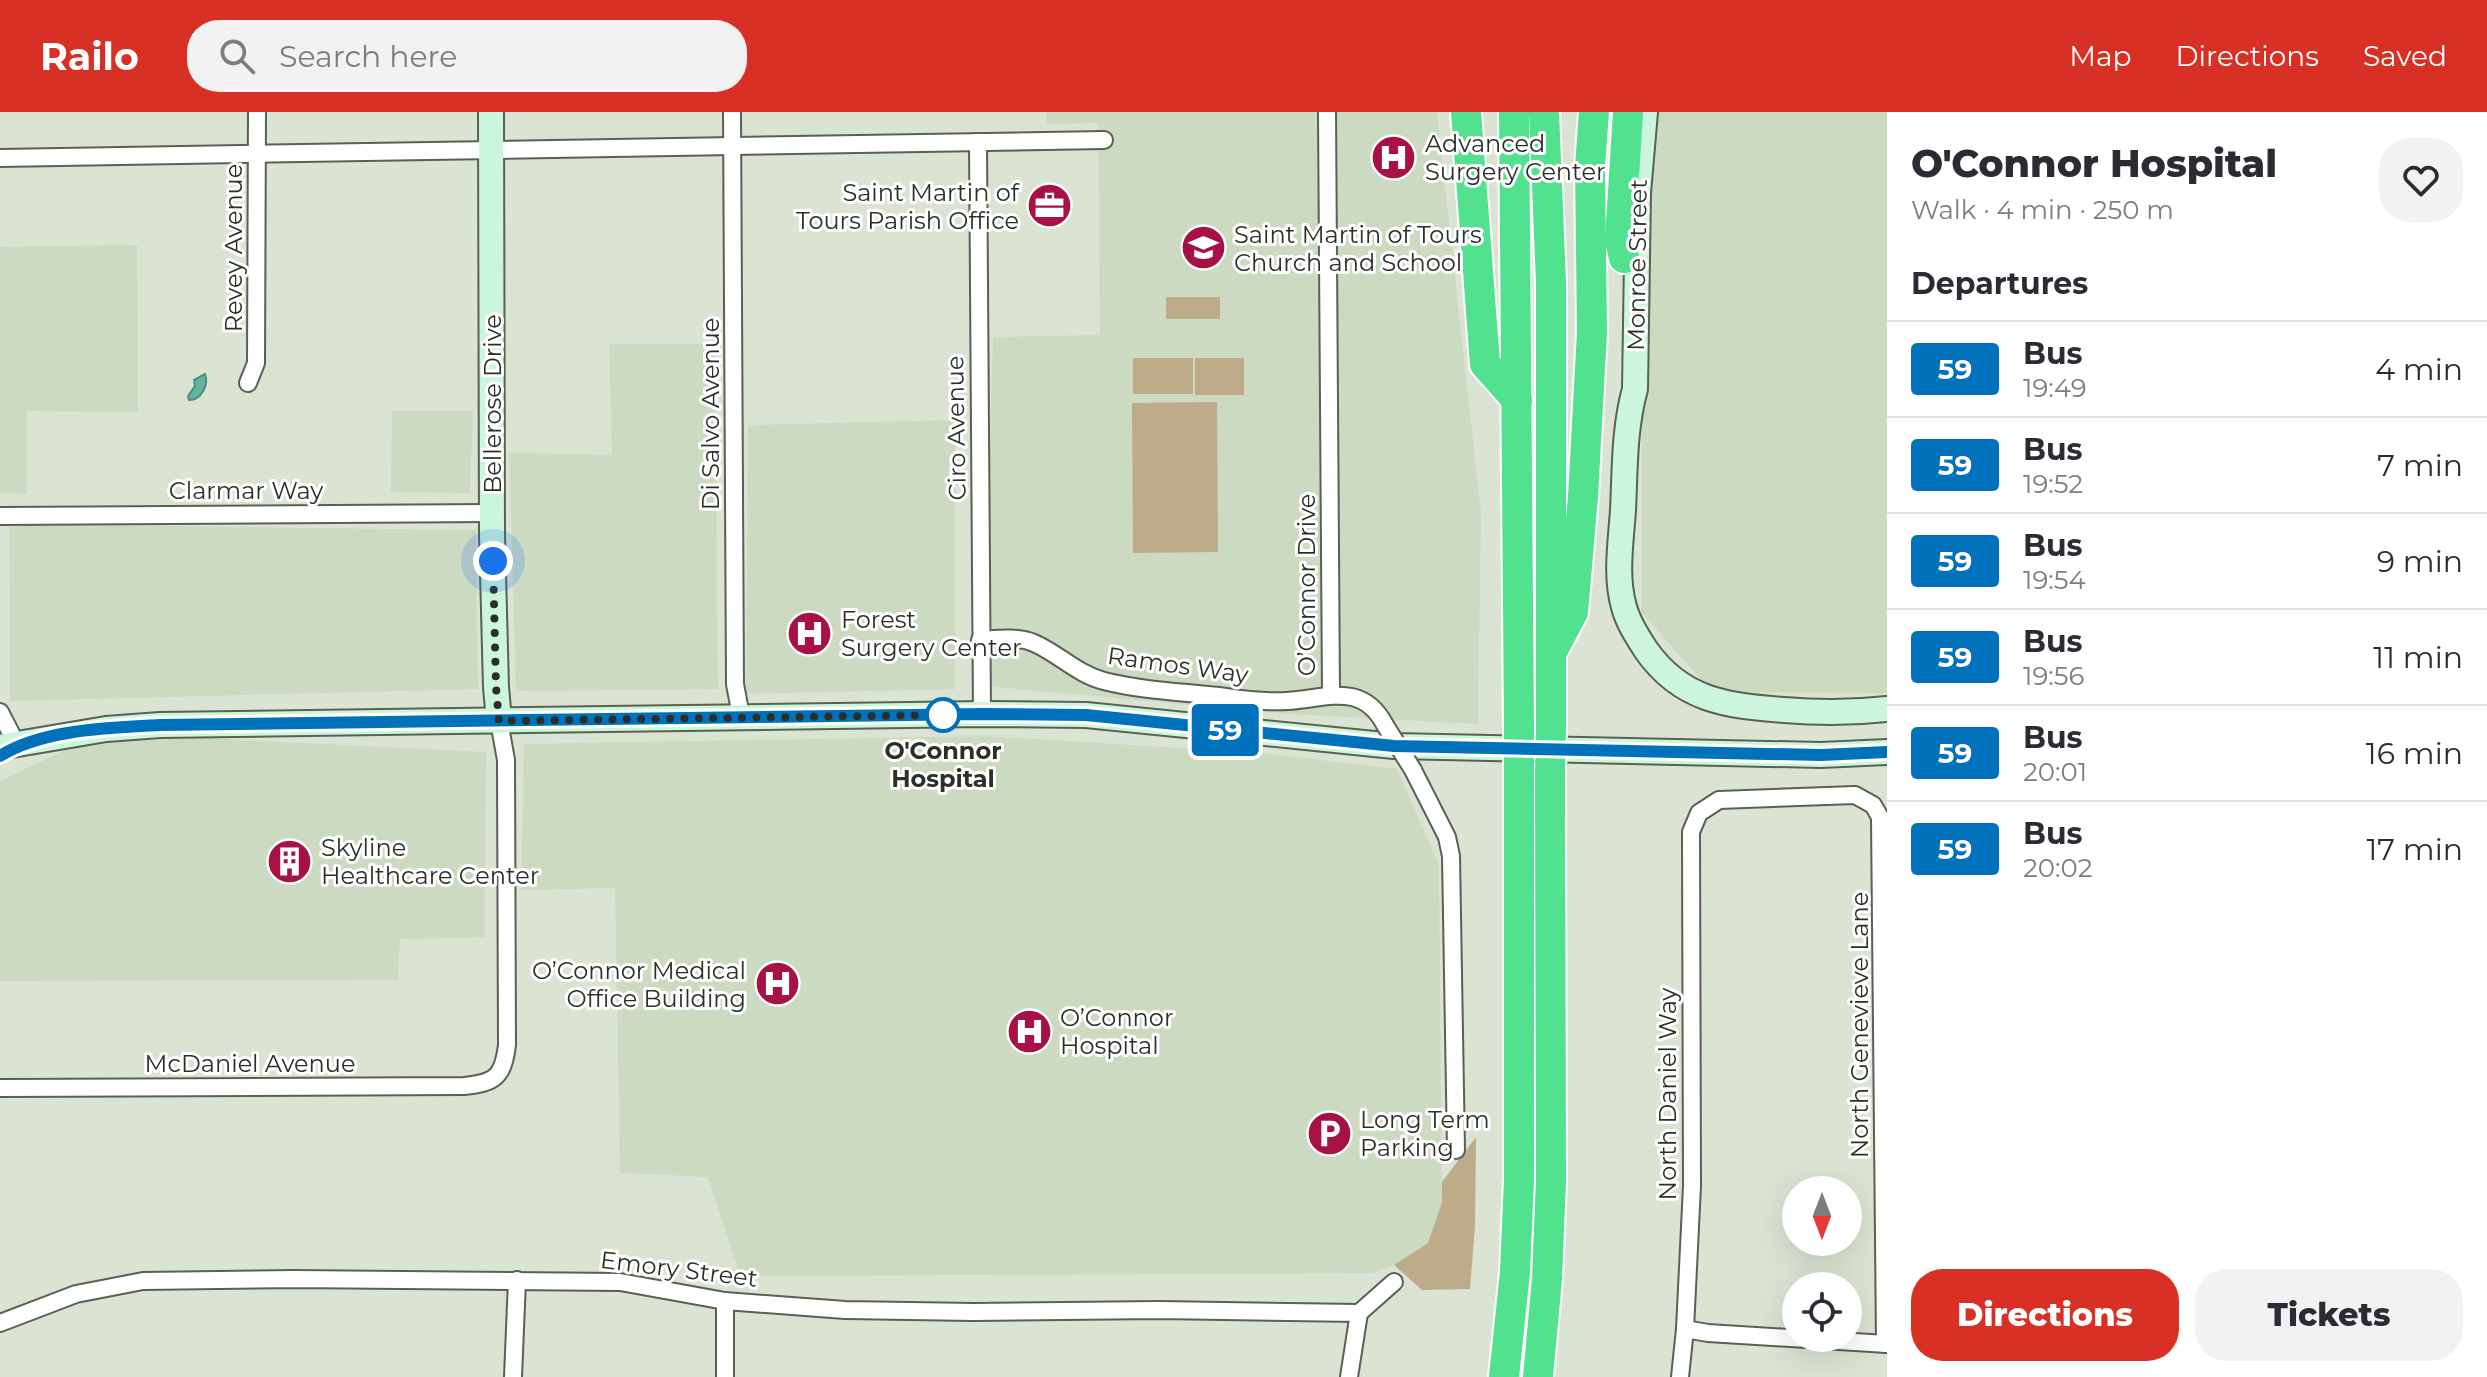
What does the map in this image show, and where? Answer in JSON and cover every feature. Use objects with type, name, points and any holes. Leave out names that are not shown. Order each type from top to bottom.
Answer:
[{"type":"highway","points":[[1504,1377],[1515,1272],[1519,1179],[1514,112]]},
{"type":"highway","points":[[1538,1377],[1547,1279],[1551,1181],[1551,283],[1544,112]]},
{"type":"highway","points":[[1551,654],[1573,612],[1583,497],[1592,332],[1590,167],[1594,112]]},
{"type":"highway","points":[[1624,258],[1620,240],[1628,112]]},
{"type":"highway","points":[[1466,122],[1485,364],[1517,400]]},
{"type":"main road","name":"Bellerose Drive","points":[[491,112],[492,513],[499,721]]},
{"type":"main road","name":"Monroe Street","points":[[1637,112],[1624,258],[1622,389],[1627,417],[1620,589],[1630,623],[1669,678],[1688,690],[1741,707],[1836,713],[1887,709]]},
{"type":"main road","name":"Monroe Street","points":[[1627,417],[1635,389],[1639,180],[1645,112]]},
{"type":"main road","points":[[4,745],[106,729],[160,725],[982,714],[1086,715],[1394,746],[1821,755],[1887,752]]},
{"type":"street","name":"Revey Avenue","points":[[248,383],[256,363],[257,112]]},
{"type":"street","name":"Di Salvo Avenue","points":[[732,112],[735,684],[741,716]]},
{"type":"street","name":"O’Connor Drive","points":[[1327,112],[1331,694],[1349,696],[1368,703],[1378,711],[1447,837],[1451,856],[1456,1150]]},
{"type":"street","points":[[0,158],[1104,140]]},
{"type":"street","name":"Ciro Avenue","points":[[978,142],[982,714]]},
{"type":"street","name":"Clarmar Way","points":[[0,516],[492,513]]},
{"type":"street","name":"Ramos Way","points":[[980,640],[1017,639],[1034,643],[1081,673],[1105,681],[1246,700],[1286,701],[1331,694]]},
{"type":"street","points":[[0,712],[4,745]]},
{"type":"street","name":"Bellerose Drive","points":[[498,1076],[505,1063],[507,1045],[506,760],[499,721]]},
{"type":"street","name":"North Genevieve Lane","points":[[1699,813],[1719,800],[1855,795],[1873,805],[1881,824],[1886,1344]]},
{"type":"street","name":"North Daniel Way","points":[[1680,1377],[1692,1186],[1691,832],[1699,813]]},
{"type":"street","name":"McDaniel Avenue","points":[[0,1088],[448,1086],[485,1084],[498,1076]]},
{"type":"street","name":"Emory Street","points":[[0,1323],[76,1294],[143,1281],[294,1279],[620,1282],[725,1301],[845,1310],[1359,1313]]},
{"type":"street","points":[[513,1377],[517,1280]]},
{"type":"street","points":[[1349,1377],[1359,1313],[1394,1282]]},
{"type":"street","points":[[725,1301],[725,1377]]},
{"type":"street","points":[[1685,1329],[1886,1344]]},
{"type":"shaded area","points":[[1046,112],[1437,112],[1481,513],[1478,724],[1290,714],[984,686],[993,337],[1100,335],[1098,123],[1047,124]]},
{"type":"shaded area","points":[[1647,112],[1887,112],[1887,693],[1712,692],[1642,613],[1642,121]]},
{"type":"shaded area","points":[[137,245],[138,412],[27,411],[27,494],[0,493],[0,247]]},
{"type":"shaded area","points":[[1166,297],[1220,297],[1220,319],[1166,319]]},
{"type":"shaded area","points":[[609,344],[715,344],[718,689],[516,691],[509,453],[612,455]]},
{"type":"shaded area","points":[[1133,358],[1193,358],[1193,394],[1133,394]]},
{"type":"shaded area","points":[[1195,358],[1244,358],[1244,395],[1195,395]]},
{"type":"shaded area","points":[[1217,402],[1218,552],[1133,553],[1132,403]]},
{"type":"shaded area","points":[[392,411],[473,411],[470,493],[391,492]]},
{"type":"shaded area","points":[[955,420],[955,689],[746,694],[748,425]]},
{"type":"shaded area","points":[[9,524],[476,530],[478,689],[10,701]]},
{"type":"shaded area","points":[[101,733],[486,752],[485,937],[400,939],[398,980],[0,981],[0,781]]},
{"type":"shaded area","name":"O’Connor Hospital","points":[[986,736],[1260,753],[1397,769],[1439,865],[1442,1202],[1428,1243],[1394,1265],[1373,1273],[740,1276],[708,1177],[620,1173],[615,888],[521,890],[524,744]]},
{"type":"shaded area","points":[[1476,1137],[1475,1226],[1470,1289],[1422,1290],[1394,1265],[1428,1243],[1442,1202],[1442,1182]]},
{"type":"water","points":[[205,374],[203,391],[189,400],[188,396],[195,386],[194,380]]},
{"type":"bus line","name":"59","points":[[0,756],[17,745],[48,738],[160,725],[982,714],[1086,715],[1394,746],[1821,755],[1887,752]]},
{"type":"place","name":"Advanced Surgery Center","points":[[1394,157]]},
{"type":"place","name":"Saint Martin of Tours Parish Office","points":[[1050,206]]},
{"type":"place","name":"Saint Martin of Tours Church and School","points":[[1203,248]]},
{"type":"place","name":"Forest Surgery Center","points":[[810,633]]},
{"type":"place","name":"O'Connor Hospital","points":[[943,715]]},
{"type":"place","name":"Skyline Healthcare Center","points":[[290,861]]},
{"type":"place","name":"O’Connor Medical Office Building","points":[[777,984]]},
{"type":"place","name":"O’Connor Hospital","points":[[1029,1031]]},
{"type":"place","name":"Long Term Parking","points":[[1329,1133]]},
{"type":"route","points":[[493,561],[499,721],[943,715]]}]
